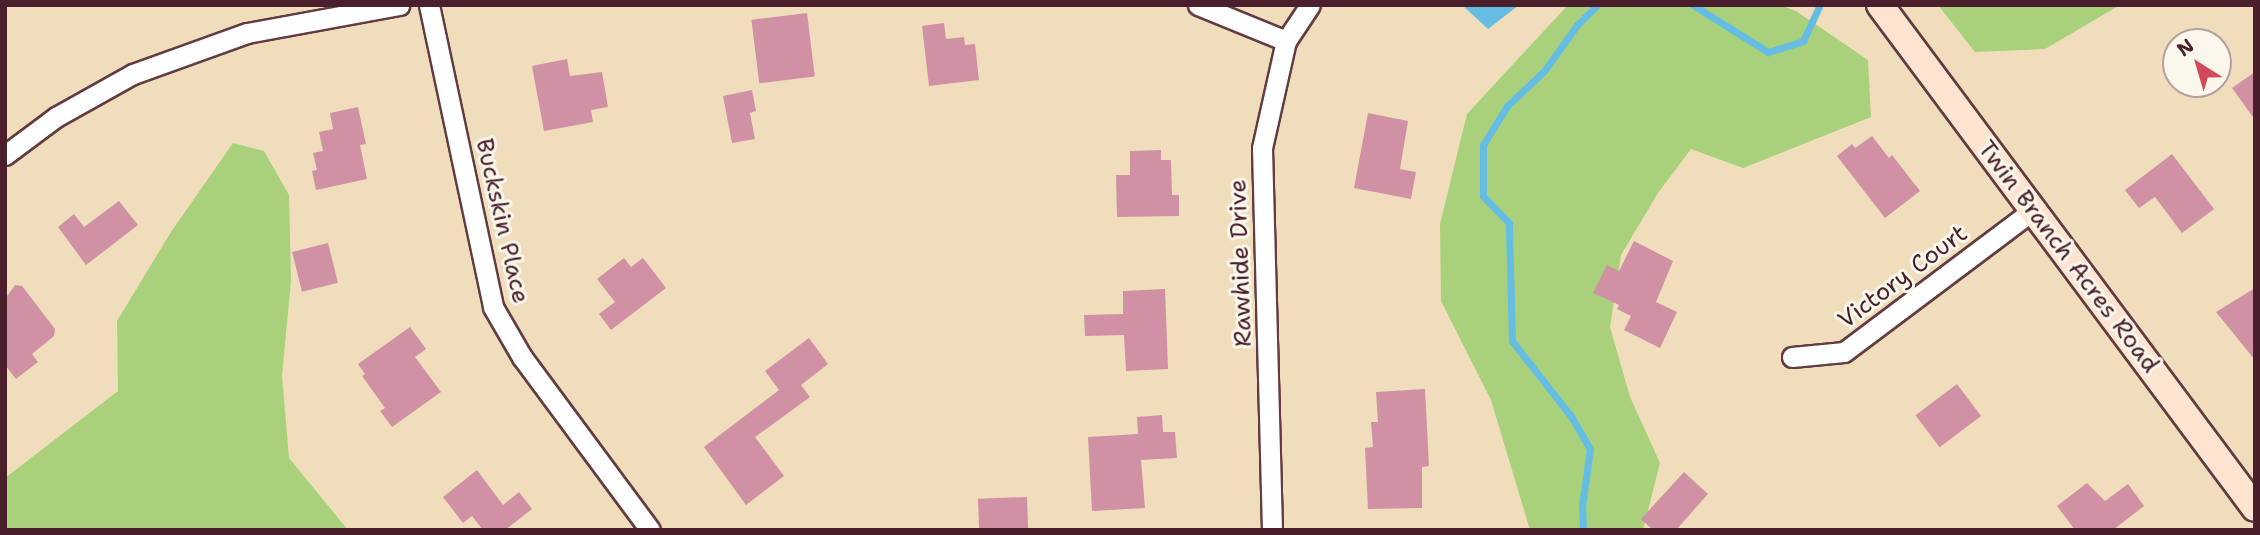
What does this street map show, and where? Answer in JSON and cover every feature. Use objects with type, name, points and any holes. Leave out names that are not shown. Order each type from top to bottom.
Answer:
[{"type":"street","points":[[5,155],[56,117],[132,74],[247,33],[399,5]]},
{"type":"street","name":"Buckskin Place","points":[[429,5],[493,307],[522,357],[650,530]]},
{"type":"street","points":[[1198,5],[1286,41]]},
{"type":"street","name":"Rawhide Drive","points":[[1272,530],[1262,148],[1286,41],[1310,5]]},
{"type":"street","name":"Twin Branch Acres Road","points":[[1881,5],[2255,508]]},
{"type":"street","name":"Victory Court","points":[[1792,357],[1844,352],[2033,210]]},
{"type":"green space","points":[[1568,5],[1780,5],[1796,11],[1868,60],[1871,117],[1743,168],[1691,149],[1658,193],[1621,255],[1610,327],[1630,397],[1660,463],[1643,530],[1530,530],[1491,400],[1441,301],[1440,224],[1467,114]]},
{"type":"green space","points":[[1938,5],[2120,5],[2045,49],[1975,52]]},
{"type":"green space","points":[[233,143],[264,151],[289,195],[291,281],[282,376],[289,458],[348,530],[5,530],[5,478],[118,391],[117,321],[171,232]]},
{"type":"water","points":[[1462,5],[1519,5],[1488,29]]},
{"type":"building","points":[[807,13],[815,77],[759,83],[751,20]]},
{"type":"building","points":[[944,23],[946,39],[964,37],[965,45],[975,44],[979,80],[929,86],[922,26]]},
{"type":"building","points":[[567,59],[570,76],[602,72],[608,107],[591,110],[593,122],[544,131],[532,66]]},
{"type":"building","points":[[2255,72],[2255,120],[2232,88]]},
{"type":"building","points":[[752,90],[756,111],[750,113],[755,139],[732,143],[723,96]]},
{"type":"building","points":[[358,107],[366,144],[360,145],[367,179],[316,190],[312,171],[317,170],[313,153],[323,151],[319,132],[333,129],[330,113]]},
{"type":"building","points":[[1368,113],[1408,121],[1400,169],[1416,172],[1411,199],[1354,188]]},
{"type":"building","points":[[1872,136],[1889,158],[1892,155],[1920,191],[1885,218],[1837,156],[1852,144],[1855,148]]},
{"type":"building","points":[[1161,150],[1161,160],[1171,160],[1172,195],[1179,195],[1179,216],[1117,217],[1116,175],[1130,175],[1130,151]]},
{"type":"building","points":[[2172,154],[2214,209],[2182,233],[2155,197],[2139,208],[2125,190]]},
{"type":"building","points":[[119,201],[138,225],[86,265],[58,227],[74,214],[84,227]]},
{"type":"building","points":[[1634,241],[1673,261],[1656,302],[1677,312],[1660,348],[1624,330],[1631,316],[1617,309],[1619,305],[1593,293],[1607,265],[1619,271]]},
{"type":"building","points":[[328,243],[338,283],[302,292],[292,252]]},
{"type":"building","points":[[624,258],[631,267],[643,258],[666,288],[611,330],[599,314],[615,302],[597,279]]},
{"type":"building","points":[[15,285],[22,286],[55,329],[54,336],[32,354],[38,362],[16,379],[5,365],[5,299]]},
{"type":"building","points":[[2255,288],[2255,360],[2216,312]]},
{"type":"building","points":[[1165,289],[1168,369],[1126,371],[1124,335],[1085,336],[1084,315],[1123,314],[1123,291]]},
{"type":"building","points":[[410,327],[426,349],[415,357],[441,392],[392,427],[380,411],[385,408],[362,376],[365,374],[358,364]]},
{"type":"building","points":[[809,338],[828,364],[801,385],[810,397],[755,437],[784,476],[746,505],[704,447],[779,390],[765,371]]},
{"type":"building","points":[[1957,384],[1981,416],[1940,447],[1915,415]]},
{"type":"building","points":[[1425,389],[1429,466],[1422,467],[1422,508],[1368,509],[1365,448],[1373,447],[1371,422],[1378,422],[1376,392]]},
{"type":"building","points":[[1162,415],[1163,432],[1175,432],[1177,458],[1141,460],[1145,508],[1092,511],[1088,437],[1138,434],[1137,417]]},
{"type":"building","points":[[477,470],[503,505],[519,492],[532,509],[505,530],[483,530],[472,516],[463,523],[443,497]]},
{"type":"building","points":[[1684,472],[1708,494],[1676,530],[1653,530],[1641,519]]},
{"type":"building","points":[[2087,483],[2105,501],[2128,484],[2144,506],[2113,530],[2075,530],[2057,506]]},
{"type":"building","points":[[1027,497],[1028,530],[979,530],[978,499]]},
{"type":"waterway","points":[[1583,530],[1582,506],[1590,449],[1570,415],[1512,341],[1509,223],[1483,196],[1483,145],[1507,106],[1544,71],[1577,25],[1597,5]]},
{"type":"waterway","points":[[1693,5],[1768,52],[1803,41],[1820,5]]}]
